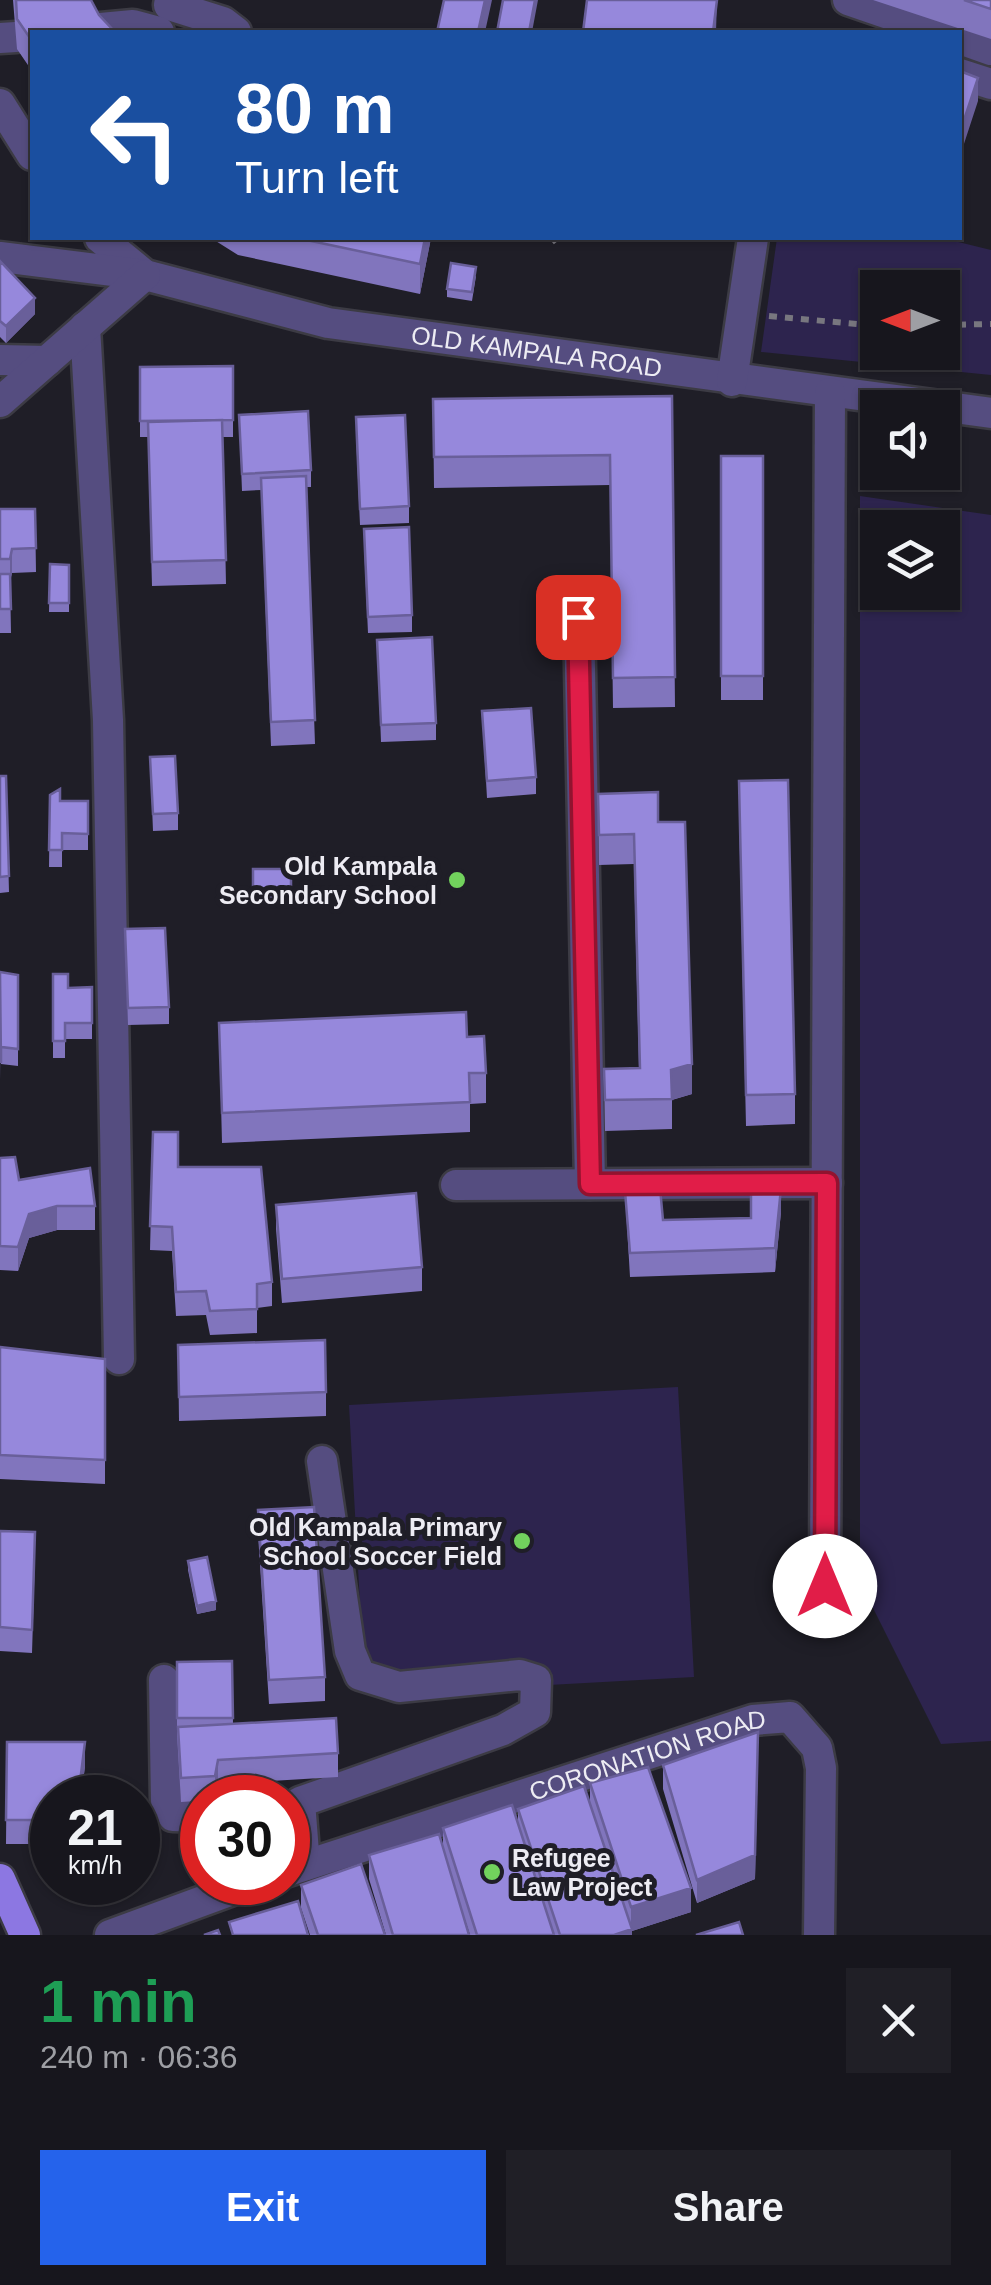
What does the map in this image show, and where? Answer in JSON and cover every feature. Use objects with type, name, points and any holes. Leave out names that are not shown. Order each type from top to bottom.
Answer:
[{"type":"main road","points":[[0,1879],[26,1935]]},
{"type":"street","points":[[170,0],[169,4],[223,22],[233,30]]},
{"type":"street","points":[[848,0],[935,30]]},
{"type":"street","points":[[102,29],[133,25],[152,30]]},
{"type":"street","points":[[962,40],[991,50]]},
{"type":"street","points":[[962,75],[991,84]]},
{"type":"street","points":[[0,104],[30,152]]},
{"type":"street","name":"OLD KAMPALA ROAD","points":[[102,240],[146,275],[328,323],[991,414]]},
{"type":"street","points":[[732,381],[753,240]]},
{"type":"street","points":[[0,257],[146,275]]},
{"type":"street","points":[[0,402],[146,275]]},
{"type":"street","points":[[85,327],[108,720],[119,1359]]},
{"type":"street","points":[[0,360],[47,361]]},
{"type":"street","points":[[825,1586],[830,394]]},
{"type":"street","points":[[578,617],[590,1184]]},
{"type":"street","points":[[456,1186],[827,1183]]},
{"type":"street","points":[[310,1797],[503,1730],[535,1712],[536,1680],[520,1675],[399,1686],[360,1675],[350,1651],[322,1461]]},
{"type":"street","points":[[164,1680],[166,1802],[173,1816],[180,1816]]},
{"type":"street","name":"CORONATION ROAD","points":[[310,1863],[754,1720],[790,1717],[818,1748],[821,1768],[819,1935]]},
{"type":"street","points":[[110,1935],[192,1905]]},
{"type":"path","points":[[742,313],[860,324]]},
{"type":"path","points":[[960,325],[991,324]]},
{"type":"shaded area","points":[[777,240],[950,240],[991,250],[991,375],[941,370],[960,370],[960,270],[860,270],[860,362],[761,352]]},
{"type":"shaded area","points":[[860,496],[957,510],[860,510]]},
{"type":"shaded area","points":[[960,511],[991,515],[991,1741],[941,1744],[860,1582],[860,610],[960,610]]},
{"type":"shaded area","name":"Old Kampala Primary School Soccer Field","points":[[678,1387],[694,1677],[365,1695],[349,1405]]},
{"type":"building","points":[[16,0],[91,0],[113,30],[30,30],[30,38],[17,19]]},
{"type":"building","points":[[444,0],[485,0],[478,30],[437,30]]},
{"type":"building","points":[[503,0],[535,0],[529,30],[497,30]]},
{"type":"building","points":[[587,0],[717,0],[713,30],[583,30]]},
{"type":"building","points":[[964,0],[991,0],[991,9]]},
{"type":"building","points":[[962,72],[978,78],[962,126]]},
{"type":"building","points":[[306,240],[425,240],[420,264]]},
{"type":"building","points":[[0,261],[35,298],[6,326],[0,321]]},
{"type":"building","points":[[451,263],[476,267],[472,292],[447,289]]},
{"type":"building","points":[[233,366],[233,420],[140,421],[140,367]]},
{"type":"building","points":[[672,396],[675,677],[613,678],[610,455],[434,457],[433,399]]},
{"type":"building","points":[[308,411],[311,470],[242,474],[239,415]]},
{"type":"building","points":[[405,415],[409,506],[360,509],[356,417]]},
{"type":"building","points":[[222,420],[226,560],[152,562],[148,422]]},
{"type":"building","points":[[721,456],[763,456],[763,676],[721,676]]},
{"type":"building","points":[[306,476],[315,720],[271,722],[261,478]]},
{"type":"building","points":[[0,509],[35,509],[36,548],[12,549],[10,559],[0,559]]},
{"type":"building","points":[[409,527],[412,615],[368,617],[364,529]]},
{"type":"building","points":[[50,564],[69,565],[69,603],[49,603]]},
{"type":"building","points":[[0,574],[10,574],[11,609],[0,609]]},
{"type":"building","points":[[432,637],[436,723],[381,725],[377,640]]},
{"type":"building","points":[[531,708],[536,777],[487,781],[482,711]]},
{"type":"building","points":[[175,756],[178,813],[153,814],[150,757]]},
{"type":"building","points":[[0,776],[6,776],[9,876],[0,877]]},
{"type":"building","points":[[788,780],[795,1094],[746,1095],[739,781]]},
{"type":"building","points":[[60,789],[60,801],[88,801],[88,834],[62,833],[62,850],[49,850],[50,795]]},
{"type":"building","points":[[658,792],[658,822],[685,822],[692,1064],[671,1070],[672,1099],[605,1100],[604,1069],[640,1068],[634,834],[599,835],[598,794]]},
{"type":"building","points":[[253,869],[291,869],[291,896],[253,896]]},
{"type":"building","points":[[165,928],[169,1007],[128,1008],[125,929]]},
{"type":"building","points":[[0,972],[18,975],[18,1049],[1,1047],[1,1063]]},
{"type":"building","points":[[53,974],[68,974],[68,988],[92,987],[92,1023],[65,1023],[65,1041],[53,1041]]},
{"type":"building","points":[[466,1012],[467,1037],[484,1036],[486,1073],[469,1073],[470,1102],[222,1113],[219,1023]]},
{"type":"building","points":[[153,1132],[178,1132],[178,1167],[261,1167],[272,1282],[257,1284],[257,1309],[210,1311],[206,1291],[176,1292],[172,1227],[150,1226]]},
{"type":"building","points":[[15,1157],[19,1180],[90,1168],[95,1206],[57,1206],[29,1214],[18,1247],[0,1246],[0,1158]]},
{"type":"building","points":[[660,1188],[663,1220],[751,1218],[751,1188],[781,1188],[775,1248],[630,1253],[625,1191]]},
{"type":"building","points":[[416,1193],[422,1267],[282,1279],[276,1205]]},
{"type":"building","points":[[325,1340],[326,1392],[179,1397],[178,1345]]},
{"type":"building","points":[[0,1347],[105,1359],[105,1460],[0,1455]]},
{"type":"building","points":[[314,1507],[325,1677],[269,1680],[258,1510]]},
{"type":"building","points":[[0,1531],[35,1532],[32,1630],[0,1627]]},
{"type":"building","points":[[207,1557],[216,1601],[197,1606],[188,1561]]},
{"type":"building","points":[[232,1661],[233,1718],[177,1718],[177,1662]]},
{"type":"building","points":[[336,1718],[338,1753],[218,1760],[215,1775],[181,1775],[178,1727]]},
{"type":"building","points":[[758,1732],[755,1855],[697,1880],[663,1765]]},
{"type":"building","points":[[7,1742],[85,1742],[81,1775],[30,1775],[30,1820],[6,1820]]},
{"type":"building","points":[[648,1767],[691,1888],[631,1907],[590,1783]]},
{"type":"building","points":[[584,1786],[632,1929],[614,1935],[560,1935],[518,1809]]},
{"type":"building","points":[[512,1805],[554,1935],[477,1935],[443,1828]]},
{"type":"building","points":[[439,1834],[469,1935],[393,1935],[369,1855]]},
{"type":"building","points":[[361,1864],[385,1935],[318,1935],[308,1905],[310,1882]]},
{"type":"building","points":[[285,1905],[299,1905],[308,1935],[233,1935],[229,1922]]},
{"type":"building","points":[[739,1922],[743,1935],[696,1935]]},
{"type":"place","name":"Old Kampala Secondary School","points":[[457,880]]},
{"type":"place","name":"Old Kampala Primary School Soccer Field","points":[[522,1541]]},
{"type":"place","name":"Refugee Law Project","points":[[492,1872]]},
{"type":"route","points":[[578,617],[590,1184],[827,1183],[825,1586]]}]
